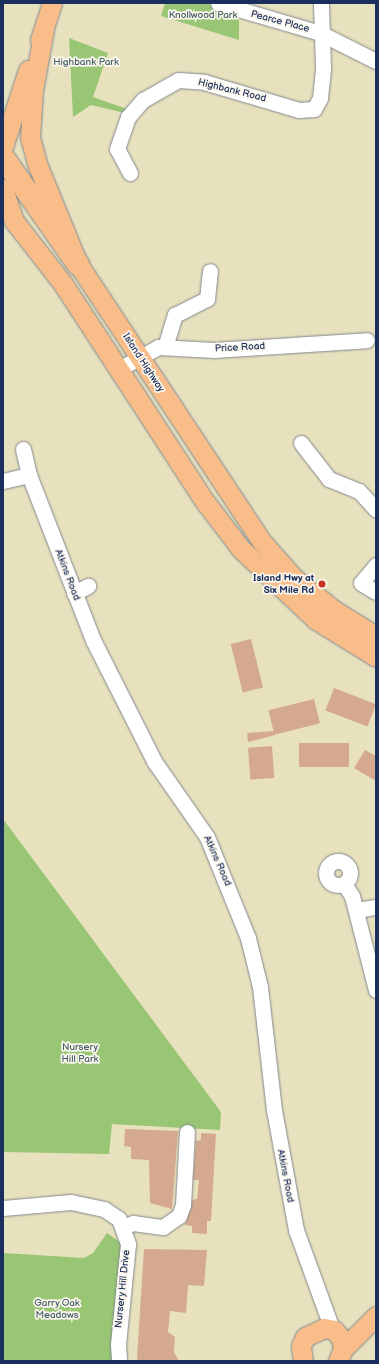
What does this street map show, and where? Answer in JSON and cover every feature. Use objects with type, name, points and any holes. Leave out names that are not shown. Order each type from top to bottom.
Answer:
[{"type":"highway","points":[[3,157],[78,264]]},
{"type":"main road","name":"Island Highway","points":[[3,147],[52,3]]},
{"type":"main road","name":"Island Highway","points":[[44,29],[33,91],[30,138],[38,166],[78,264],[263,543],[300,583],[334,610],[376,636]]},
{"type":"main road","points":[[3,188],[8,216],[63,284],[206,503],[241,549],[316,620],[376,657]]},
{"type":"main road","points":[[300,1358],[308,1333],[320,1328],[333,1329],[376,1316]]},
{"type":"main road","points":[[341,1356],[376,1316]]},
{"type":"main road","points":[[333,1329],[341,1338],[341,1356]]},
{"type":"street","name":"Pearce Place","points":[[218,3],[320,33],[376,61]]},
{"type":"street","points":[[320,33],[321,3]]},
{"type":"street","name":"Highbank Road","points":[[130,173],[117,149],[128,117],[143,100],[178,80],[204,82],[299,110],[314,109],[320,98],[324,68],[320,33]]},
{"type":"street","points":[[3,180],[78,264]]},
{"type":"street","points":[[165,347],[175,315],[207,299],[210,271]]},
{"type":"street","name":"Price Road","points":[[119,369],[140,356],[165,347],[214,350],[367,340]]},
{"type":"street","points":[[301,443],[329,479],[359,491],[376,510]]},
{"type":"street","name":"Atkins Road","points":[[23,449],[29,475],[93,640],[154,761],[207,837],[248,938],[260,987],[283,1169],[302,1261],[320,1304],[333,1329]]},
{"type":"street","points":[[3,481],[29,475]]},
{"type":"street","points":[[376,565],[361,583],[376,592]]},
{"type":"street","points":[[74,593],[88,586]]},
{"type":"street","points":[[344,884],[356,910],[376,990]]},
{"type":"street","points":[[356,910],[376,907]]},
{"type":"street","points":[[123,1227],[133,1224],[163,1226],[180,1216],[183,1205],[187,1132]]},
{"type":"street","name":"Nursery Hill Drive","points":[[3,1208],[71,1202],[95,1206],[114,1215],[123,1227],[128,1244],[118,1345],[120,1361]]},
{"type":"street","points":[[308,1333],[320,1304]]},
{"type":"green space","name":"Knollwood Park","points":[[165,3],[206,3],[239,17],[239,40],[161,16]]},
{"type":"green space","name":"Highbank Park","points":[[69,38],[108,53],[93,97],[127,109],[125,113],[91,105],[73,117]]},
{"type":"green space","name":"Nursery Hill Park","points":[[3,819],[221,1112],[220,1130],[112,1124],[109,1154],[3,1152]]},
{"type":"green space","name":"Garry Oak Meadows","points":[[107,1233],[121,1243],[112,1361],[3,1361],[3,1253],[84,1258],[93,1253]]},
{"type":"building","points":[[251,639],[263,688],[243,693],[231,644]]},
{"type":"building","points":[[334,688],[376,704],[367,727],[325,710]]},
{"type":"building","points":[[314,699],[320,723],[274,735],[268,710]]},
{"type":"building","points":[[274,731],[275,735],[248,742],[247,733]]},
{"type":"building","points":[[299,743],[349,743],[349,767],[299,767]]},
{"type":"building","points":[[272,746],[274,778],[250,780],[248,748]]},
{"type":"building","points":[[365,750],[376,756],[376,781],[354,768]]},
{"type":"building","points":[[125,1129],[178,1131],[172,1209],[150,1203],[149,1160],[131,1159],[131,1147],[124,1146]]},
{"type":"building","points":[[201,1133],[216,1134],[211,1221],[207,1221],[207,1234],[192,1233],[192,1226],[185,1225],[192,1200],[197,1199],[199,1180],[193,1180],[196,1141],[201,1140]]},
{"type":"building","points":[[144,1249],[207,1250],[204,1286],[188,1285],[186,1313],[170,1311],[168,1332],[175,1337],[174,1352],[179,1361],[138,1361],[137,1358]]},
{"type":"place","name":"Island Hwy at Six Mile Rd","points":[[322,584]]}]
